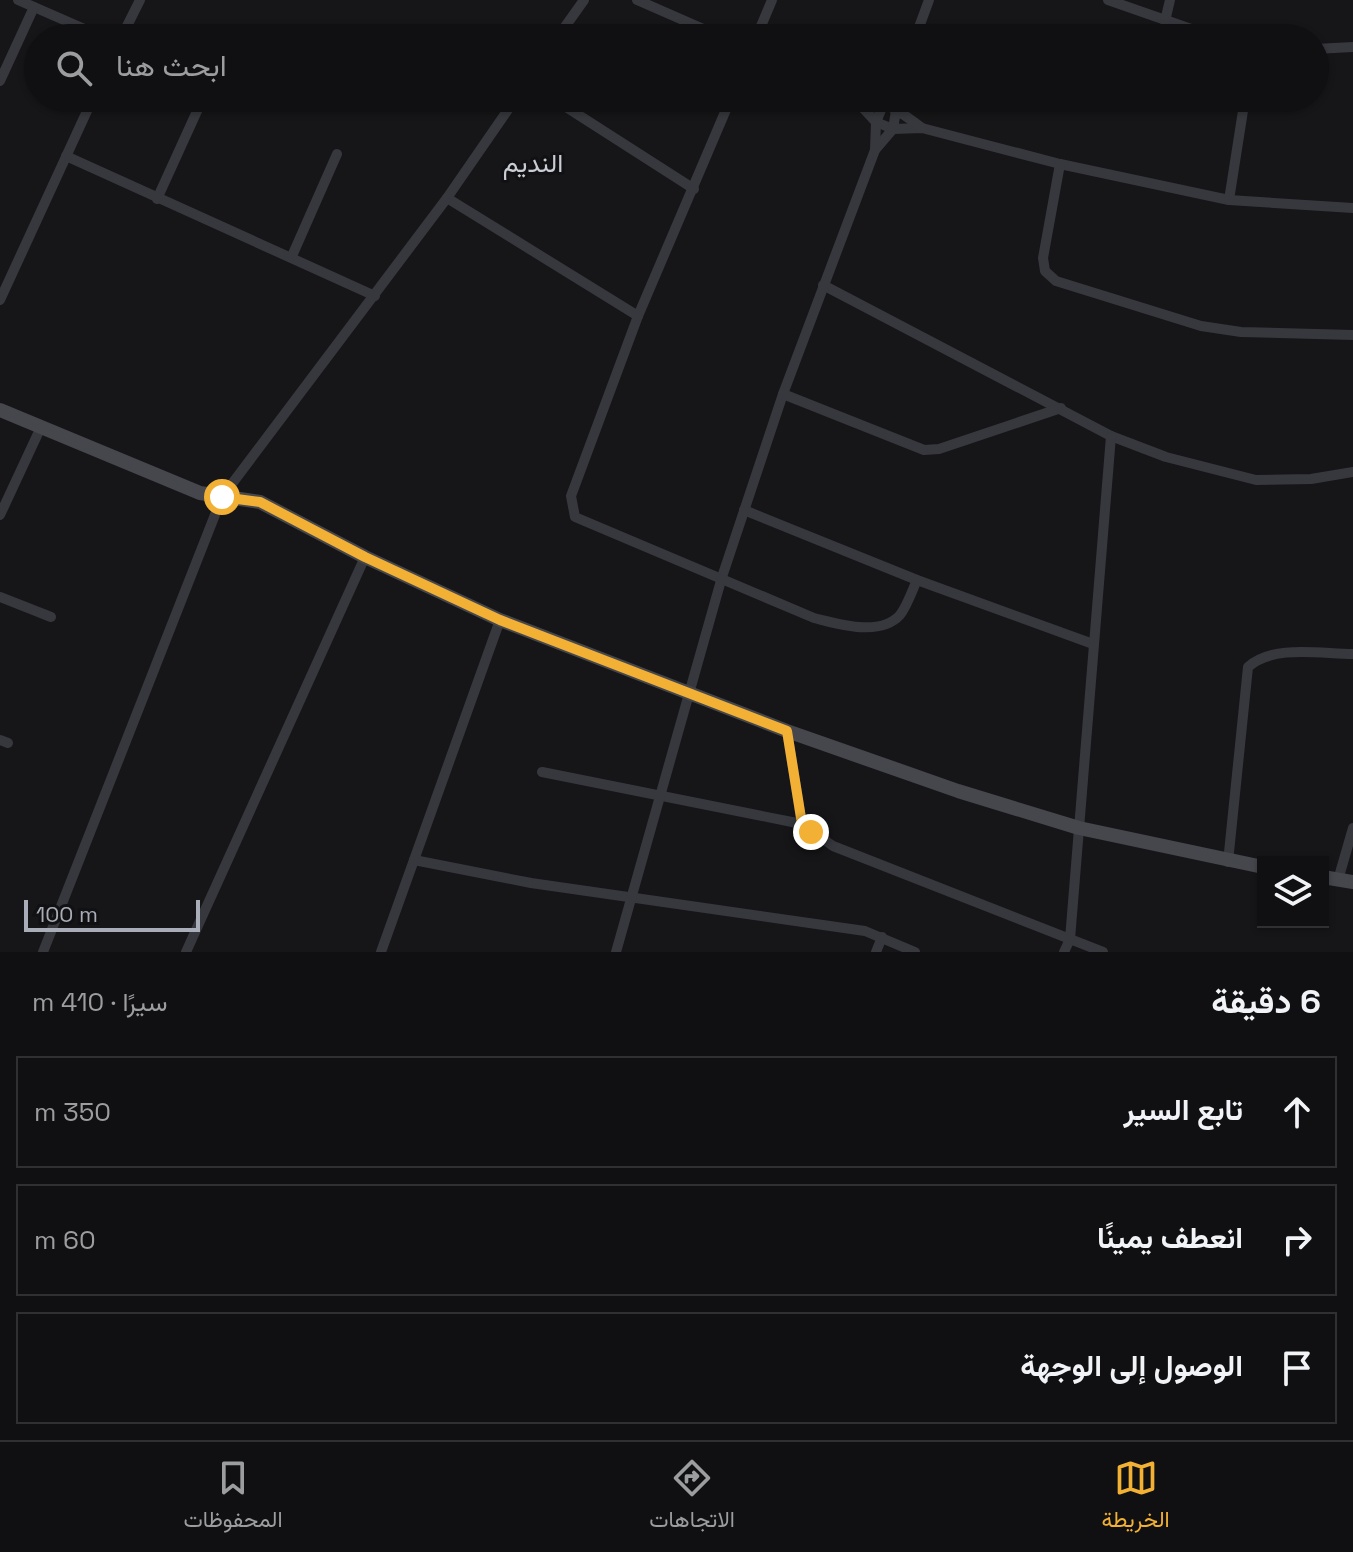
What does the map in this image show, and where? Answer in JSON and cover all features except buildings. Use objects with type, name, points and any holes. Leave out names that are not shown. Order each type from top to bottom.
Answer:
[{"type":"main road","points":[[0,410],[200,493],[244,498],[277,509],[365,557],[500,620],[787,731],[973,796],[1079,828],[1257,866]]},
{"type":"street","points":[[18,0],[73,24]]},
{"type":"street","points":[[128,24],[140,0]]},
{"type":"street","points":[[567,24],[584,0]]},
{"type":"street","points":[[637,0],[692,24]]},
{"type":"street","points":[[762,24],[772,0]]},
{"type":"street","points":[[920,24],[929,0]]},
{"type":"street","points":[[1108,0],[1174,24]]},
{"type":"street","points":[[1165,21],[1170,0]]},
{"type":"street","points":[[26,24],[34,7]]},
{"type":"street","points":[[0,81],[24,29]]},
{"type":"street","points":[[1329,48],[1353,47]]},
{"type":"street","points":[[1,293],[86,112]]},
{"type":"street","points":[[157,199],[197,112]]},
{"type":"street","points":[[43,952],[222,497],[375,296],[506,112]]},
{"type":"street","points":[[574,112],[694,189]]},
{"type":"street","points":[[725,112],[638,316],[571,496],[575,517],[814,618],[870,627],[886,624],[900,615],[917,580]]},
{"type":"street","points":[[867,112],[876,122],[893,129],[922,128],[1060,164],[1229,200],[1353,208]]},
{"type":"street","points":[[616,952],[722,577],[783,394],[875,150],[880,112]]},
{"type":"street","points":[[875,150],[893,129],[897,112]]},
{"type":"street","points":[[907,112],[922,128]]},
{"type":"street","points":[[1229,200],[1243,112]]},
{"type":"street","points":[[292,256],[337,154]]},
{"type":"street","points":[[66,156],[375,296]]},
{"type":"street","points":[[1060,164],[1043,258],[1045,271],[1056,281],[1201,326],[1241,332],[1353,335]]},
{"type":"street","points":[[447,198],[638,316]]},
{"type":"street","points":[[823,285],[1111,436],[1204,468],[1256,480],[1311,479],[1353,472]]},
{"type":"street","points":[[783,394],[924,450],[939,449],[1061,408]]},
{"type":"street","points":[[0,515],[41,427]]},
{"type":"street","points":[[1064,952],[1070,939],[1111,436]]},
{"type":"street","points":[[744,510],[917,580],[1093,644]]},
{"type":"street","points":[[186,952],[365,557]]},
{"type":"street","points":[[0,597],[51,617]]},
{"type":"street","points":[[381,952],[500,620]]},
{"type":"street","points":[[1228,862],[1248,667],[1259,657],[1274,654],[1353,654]]},
{"type":"street","points":[[787,731],[802,824]]},
{"type":"street","points":[[542,772],[802,824],[833,846],[1103,952]]},
{"type":"street","points":[[1338,880],[1353,828]]},
{"type":"street","points":[[414,860],[632,899],[865,931],[915,952]]},
{"type":"street","points":[[876,952],[882,937]]},
{"type":"district","name":"النديم","points":[[533,163]]},
{"type":"route","points":[[222,497],[244,498],[277,509],[365,557],[500,620],[787,731],[802,824],[811,832]]}]
